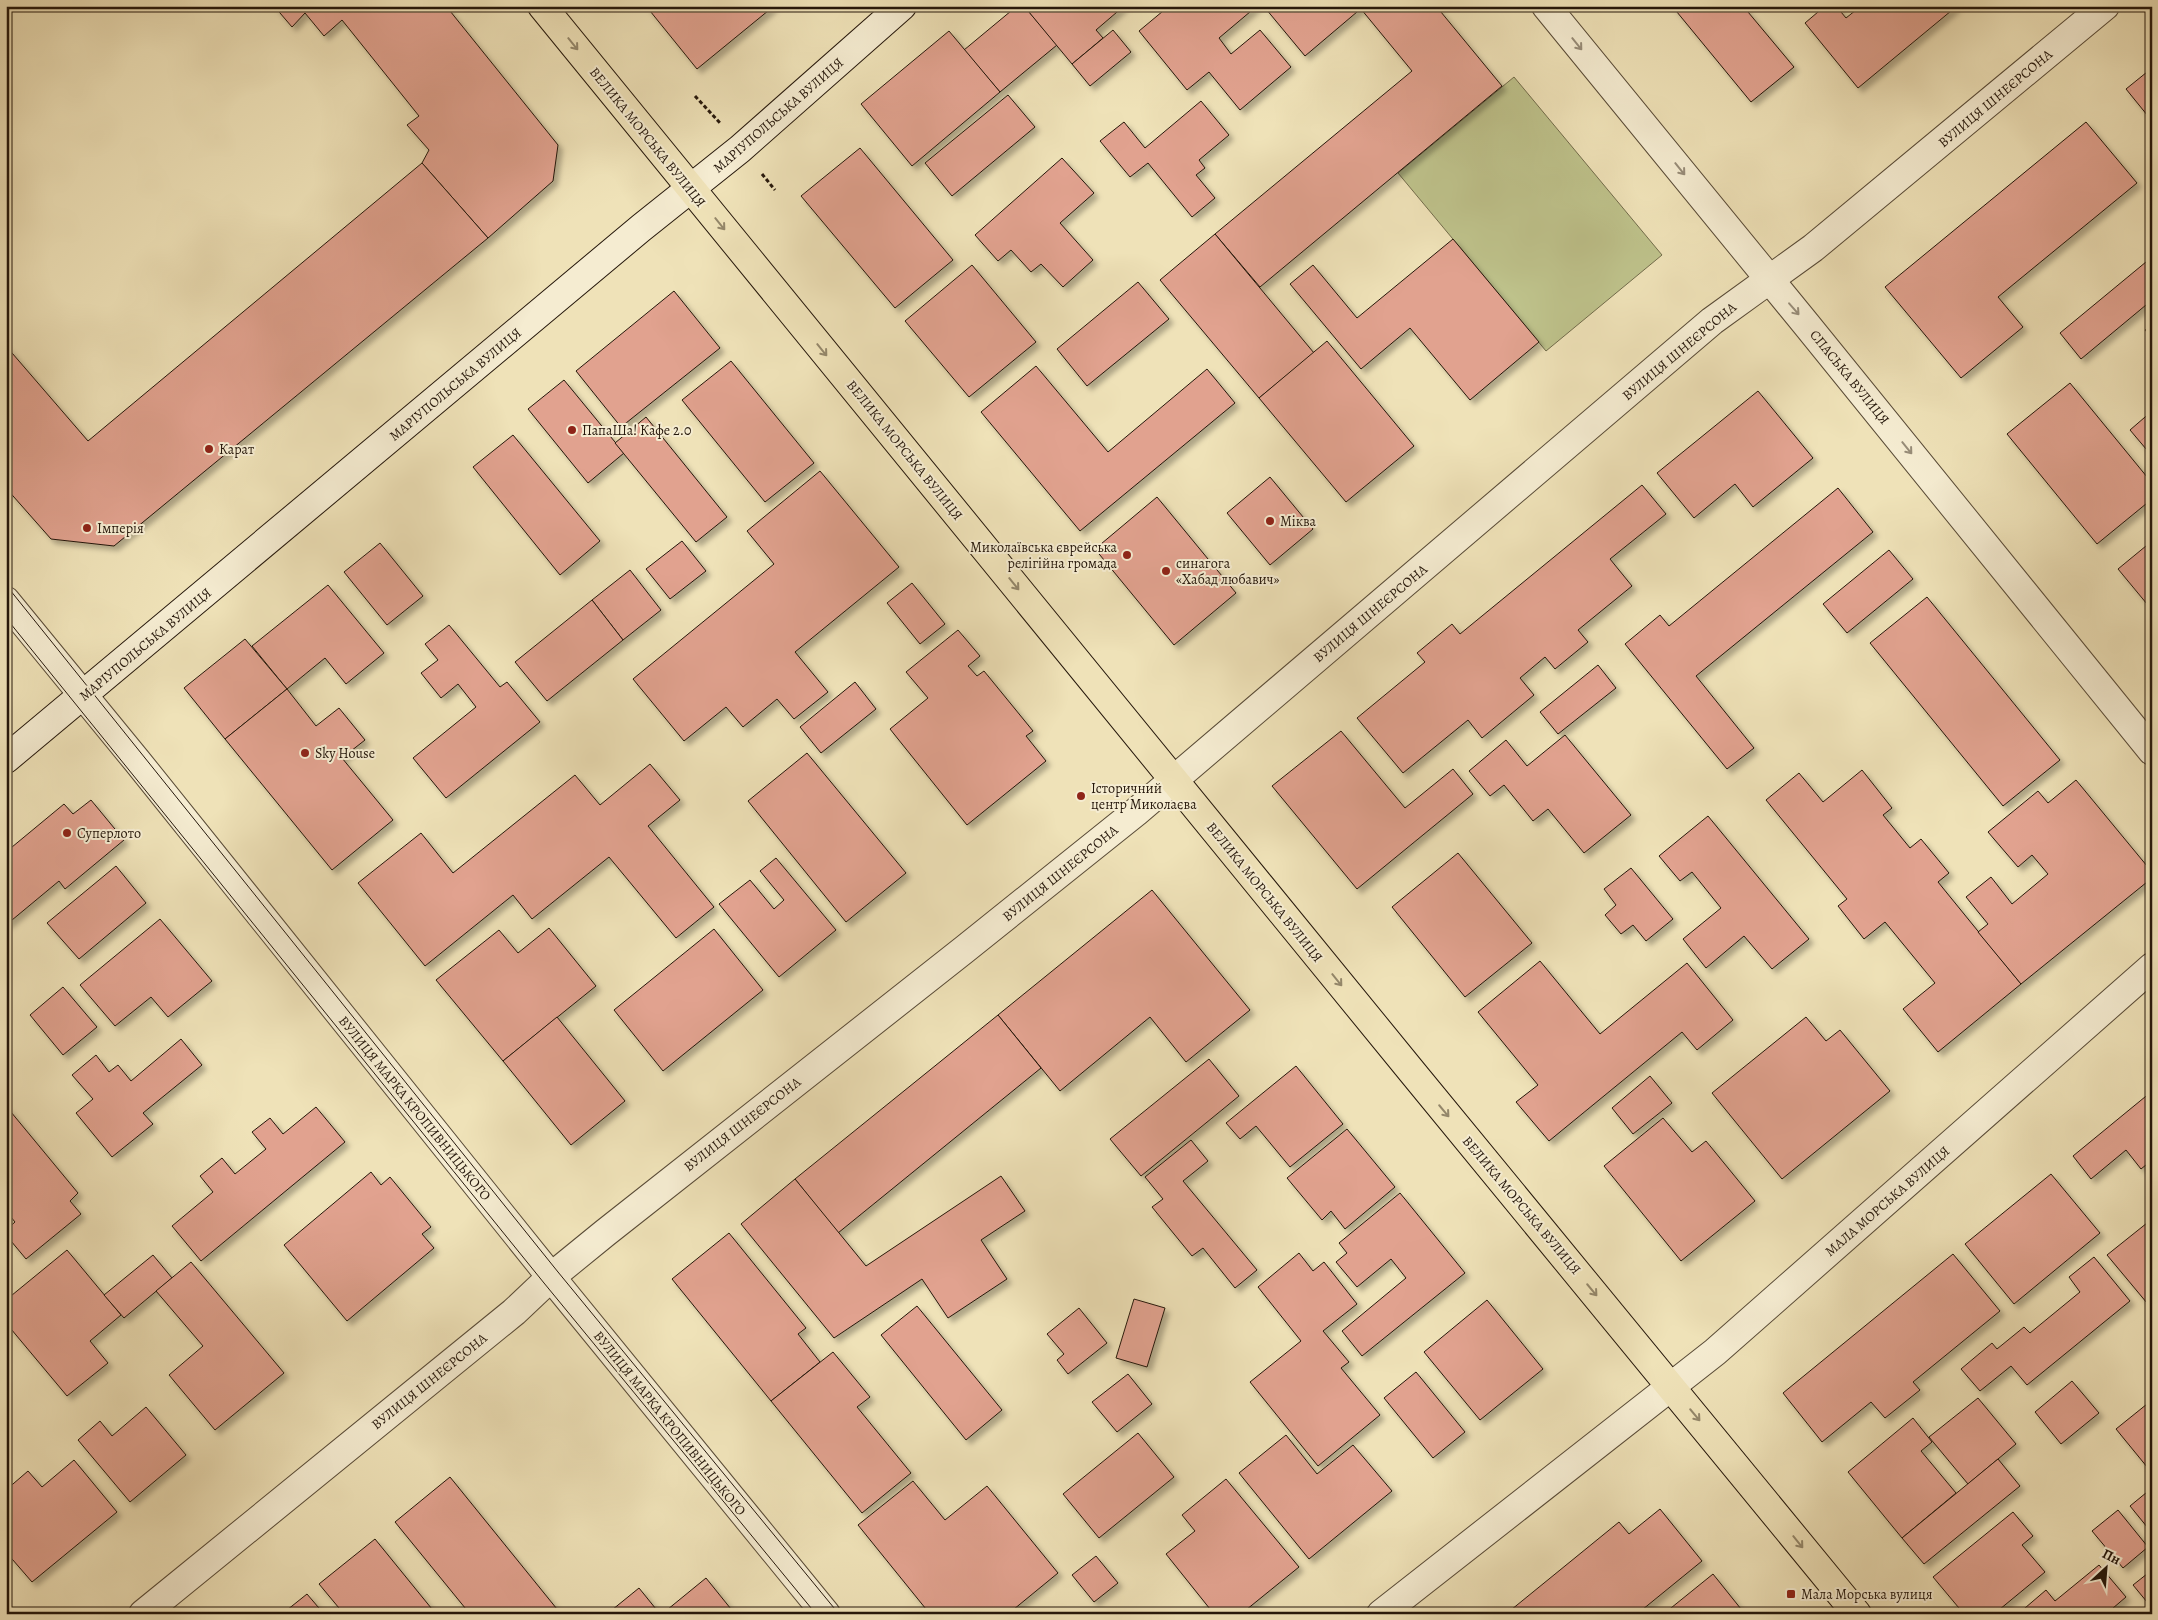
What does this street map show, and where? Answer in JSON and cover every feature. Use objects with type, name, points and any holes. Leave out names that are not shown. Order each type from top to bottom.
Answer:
[{"type":"main road","name":"ВЕЛИКА МОРСЬКА ВУЛИЦЯ","points":[[542,6],[1406,1066],[1857,1614]]},
{"type":"street","name":"МАРІУПОЛЬСЬКА ВУЛИЦЯ","points":[[6,759],[740,149],[902,6]]},
{"type":"street","name":"СПАСЬКА ВУЛИЦЯ","points":[[1546,6],[1819,339],[2152,751]]},
{"type":"street","name":"ВУЛИЦЯ ШНЕЄРСОНА","points":[[143,1614],[514,1312],[551,1277],[972,943],[1174,779],[1712,321],[1813,248],[2106,6]]},
{"type":"street","name":"ВУЛИЦЯ МАРКА КРОПИВНИЦЬКОГО","points":[[6,601],[551,1277],[826,1614]]},
{"type":"street","name":"МАЛА МОРСЬКА ВУЛИЦЯ","points":[[1381,1614],[1715,1352],[2152,967]]},
{"type":"green space","points":[[1514,77],[1662,255],[1546,351],[1398,173]]},
{"type":"building","points":[[274,6],[446,6],[558,145],[553,181],[488,238],[422,163],[429,150],[407,125],[419,116],[342,20],[324,36],[305,13],[292,27]]},
{"type":"building","points":[[646,6],[774,6],[697,69]]},
{"type":"building","points":[[1017,6],[1024,6],[1057,45],[1000,92],[964,50]]},
{"type":"building","points":[[1024,6],[1124,6],[1096,30],[1103,38],[1072,64]]},
{"type":"building","points":[[1169,6],[1257,6],[1219,38],[1231,54],[1260,30],[1291,67],[1240,110],[1209,72],[1187,90],[1139,31]]},
{"type":"building","points":[[1269,6],[1364,6],[1305,56],[1266,9]]},
{"type":"building","points":[[1364,6],[1436,6],[1502,86],[1260,287],[1215,234],[1412,71],[1361,9]]},
{"type":"building","points":[[1672,6],[1743,6],[1794,67],[1751,102]]},
{"type":"building","points":[[1825,6],[1836,6],[1846,18],[1861,6],[1957,6],[1858,88],[1805,23]]},
{"type":"building","points":[[1113,30],[1131,52],[1090,86],[1072,64]]},
{"type":"building","points":[[949,31],[1000,92],[912,166],[861,104]]},
{"type":"building","points":[[2152,68],[2152,121],[2126,89]]},
{"type":"building","points":[[1008,95],[1035,127],[952,196],[925,163]]},
{"type":"building","points":[[1201,101],[1229,135],[1199,160],[1205,168],[1196,175],[1215,198],[1192,217],[1148,163],[1130,177],[1100,141],[1124,122],[1145,148]]},
{"type":"building","points":[[2086,122],[2137,183],[1998,297],[2023,327],[1961,378],[1885,287]]},
{"type":"building","points":[[860,148],[953,260],[895,308],[801,196]]},
{"type":"building","points":[[1062,158],[1094,193],[1060,223],[1093,260],[1063,287],[1041,264],[1031,272],[1011,250],[998,261],[975,235]]},
{"type":"building","points":[[422,163],[488,238],[114,546],[51,539],[6,488],[6,346],[88,441]]},
{"type":"building","points":[[1215,234],[1314,353],[1259,398],[1160,280]]},
{"type":"building","points":[[1453,239],[1539,342],[1470,400],[1410,328],[1361,369],[1290,284],[1313,265],[1357,318]]},
{"type":"building","points":[[2152,257],[2152,300],[2081,359],[2060,333]]},
{"type":"building","points":[[972,265],[1036,342],[969,397],[905,321]]},
{"type":"building","points":[[1138,282],[1169,319],[1087,386],[1057,349]]},
{"type":"building","points":[[674,291],[720,348],[621,427],[576,371]]},
{"type":"building","points":[[2152,324],[2152,338],[2145,330]]},
{"type":"building","points":[[1327,341],[1414,446],[1346,502],[1259,398]]},
{"type":"building","points":[[731,361],[814,463],[765,502],[682,400]]},
{"type":"building","points":[[1036,366],[1108,452],[1207,369],[1235,403],[1080,531],[981,412]]},
{"type":"building","points":[[564,380],[624,453],[588,483],[528,409]]},
{"type":"building","points":[[2070,383],[2152,483],[2152,499],[2097,544],[2007,434]]},
{"type":"building","points":[[1758,391],[1813,458],[1753,507],[1735,484],[1694,518],[1657,473]]},
{"type":"building","points":[[2152,411],[2152,456],[2130,430]]},
{"type":"building","points":[[646,417],[727,517],[696,542],[615,443]]},
{"type":"building","points":[[513,435],[600,541],[560,575],[473,467]]},
{"type":"building","points":[[820,471],[899,567],[795,652],[828,692],[794,719],[777,699],[743,727],[726,707],[684,741],[633,679],[774,564],[747,531]]},
{"type":"building","name":"Міква","points":[[1270,477],[1313,529],[1270,565],[1227,513]]},
{"type":"building","points":[[1642,485],[1666,514],[1610,559],[1632,586],[1578,630],[1588,642],[1555,669],[1545,657],[1520,678],[1534,695],[1482,738],[1468,720],[1403,773],[1357,718],[1425,662],[1417,653],[1452,624],[1460,634]]},
{"type":"building","points":[[1838,488],[1873,532],[1696,676],[1754,748],[1727,769],[1625,644],[1660,615],[1669,626]]},
{"type":"building","name":"синагога «Хабад любавич»","points":[[1157,497],[1236,593],[1174,645],[1095,549]]},
{"type":"building","points":[[682,541],[706,571],[670,599],[646,569]]},
{"type":"building","points":[[2152,541],[2152,610],[2118,569]]},
{"type":"building","points":[[380,543],[423,596],[387,625],[344,572]]},
{"type":"building","points":[[1889,550],[1913,579],[1847,633],[1823,604]]},
{"type":"building","points":[[630,570],[661,610],[623,640],[592,600]]},
{"type":"building","points":[[912,583],[945,624],[920,644],[887,603]]},
{"type":"building","points":[[328,585],[384,653],[346,684],[325,658],[287,689],[252,646]]},
{"type":"building","points":[[1927,597],[2060,760],[2003,806],[1870,643]]},
{"type":"building","points":[[592,600],[623,640],[547,701],[515,662]]},
{"type":"building","points":[[449,625],[500,687],[507,682],[540,722],[446,798],[413,758],[476,707],[458,684],[441,698],[421,673],[438,660],[425,644]]},
{"type":"building","points":[[958,630],[980,656],[968,666],[977,676],[984,671],[1033,731],[1026,736],[1046,761],[967,825],[890,729],[928,698],[906,672]]},
{"type":"building","points":[[245,639],[287,689],[225,739],[184,688]]},
{"type":"building","points":[[1598,665],[1616,688],[1558,734],[1540,712]]},
{"type":"building","points":[[855,682],[876,709],[821,753],[800,727]]},
{"type":"building","points":[[287,689],[316,726],[339,708],[365,740],[342,758],[393,820],[332,870],[225,739]]},
{"type":"building","points":[[1341,731],[1405,808],[1453,769],[1473,794],[1357,889],[1272,786]]},
{"type":"building","points":[[1565,735],[1631,815],[1584,853],[1548,809],[1533,821],[1504,785],[1490,796],[1469,771],[1506,740],[1527,766]]},
{"type":"building","points":[[807,753],[906,873],[846,922],[748,801]]},
{"type":"building","points":[[650,764],[680,800],[648,826],[714,907],[676,938],[609,857],[532,919],[513,895],[425,966],[358,883],[421,833],[453,873],[575,775],[600,805]]},
{"type":"building","points":[[1862,770],[1892,808],[1883,815],[1910,848],[1921,839],[1949,873],[1938,882],[2021,984],[1938,1052],[1903,1009],[1935,983],[1885,922],[1864,939],[1838,906],[1847,899],[1766,800],[1799,773],[1823,802]]},
{"type":"building","points":[[2076,780],[2152,872],[2152,878],[2021,984],[1978,932],[1988,924],[1966,897],[1991,877],[2012,904],[2048,874],[2032,855],[2018,867],[1988,832],[2038,791],[2048,803]]},
{"type":"building","points":[[91,800],[124,840],[65,889],[59,881],[6,925],[6,852],[64,804],[73,814]]},
{"type":"building","points":[[1708,816],[1809,939],[1772,969],[1744,936],[1706,968],[1683,939],[1721,908],[1692,872],[1680,881],[1659,856]]},
{"type":"building","points":[[1458,853],[1532,943],[1465,997],[1392,907]]},
{"type":"building","points":[[776,858],[836,930],[779,977],[719,904],[750,880],[774,909],[784,900],[760,871]]},
{"type":"building","points":[[116,866],[146,903],[79,959],[47,923]]},
{"type":"building","points":[[1631,868],[1673,919],[1646,941],[1633,925],[1621,934],[1605,915],[1616,905],[1604,889]]},
{"type":"building","points":[[1152,890],[1250,1010],[1186,1062],[1150,1017],[1060,1091],[998,1015]]},
{"type":"building","points":[[160,919],[212,981],[168,1017],[151,997],[115,1026],[80,985]]},
{"type":"building","points":[[549,928],[596,986],[503,1061],[436,980],[499,930],[518,953]]},
{"type":"building","points":[[714,929],[763,990],[663,1071],[614,1010]]},
{"type":"building","points":[[1540,961],[1600,1034],[1687,963],[1733,1020],[1697,1050],[1682,1032],[1549,1141],[1516,1102],[1538,1085],[1478,1012]]},
{"type":"building","points":[[63,987],[97,1027],[63,1055],[30,1015]]},
{"type":"building","points":[[998,1015],[1041,1068],[838,1233],[795,1179]]},
{"type":"building","points":[[557,1017],[625,1101],[571,1145],[503,1061]]},
{"type":"building","points":[[1806,1017],[1826,1041],[1840,1030],[1890,1091],[1782,1179],[1712,1093]]},
{"type":"building","points":[[181,1039],[202,1065],[143,1113],[153,1124],[112,1157],[76,1113],[93,1099],[72,1075],[96,1055],[109,1072],[118,1065],[131,1081]]},
{"type":"building","points":[[1209,1059],[1239,1096],[1141,1176],[1110,1139]]},
{"type":"building","points":[[1296,1066],[1343,1124],[1290,1167],[1256,1126],[1240,1139],[1226,1123]]},
{"type":"building","points":[[1650,1076],[1672,1103],[1633,1134],[1612,1108]]},
{"type":"building","points":[[2151,1092],[2152,1129],[2147,1133],[2152,1139],[2152,1160],[2141,1169],[2126,1150],[2091,1179],[2073,1156]]},
{"type":"building","points":[[6,1106],[78,1193],[70,1201],[81,1214],[26,1259],[6,1235],[6,1230],[15,1222],[6,1211]]},
{"type":"building","points":[[316,1107],[345,1142],[201,1261],[172,1226],[213,1192],[200,1176],[222,1158],[235,1174],[266,1149],[252,1132],[270,1118],[283,1134]]},
{"type":"building","points":[[1663,1118],[1692,1152],[1706,1141],[1755,1201],[1681,1261],[1604,1166]]},
{"type":"building","points":[[1347,1129],[1395,1187],[1345,1229],[1331,1211],[1322,1220],[1287,1178]]},
{"type":"building","points":[[1191,1140],[1208,1161],[1183,1181],[1257,1270],[1235,1288],[1203,1248],[1192,1256],[1152,1207],[1163,1199],[1145,1177]]},
{"type":"building","points":[[371,1172],[381,1185],[390,1177],[431,1227],[422,1234],[434,1248],[347,1321],[284,1245]]},
{"type":"building","points":[[2051,1174],[2100,1233],[2014,1304],[1965,1244]]},
{"type":"building","points":[[1001,1176],[1025,1211],[981,1240],[1007,1279],[948,1318],[922,1279],[834,1338],[741,1224],[795,1179],[866,1266]]},
{"type":"building","points":[[1400,1193],[1465,1273],[1362,1356],[1342,1331],[1406,1278],[1391,1259],[1357,1287],[1336,1262],[1347,1253],[1339,1243]]},
{"type":"building","points":[[2152,1219],[2152,1309],[2107,1255]]},
{"type":"building","points":[[729,1233],[806,1328],[798,1334],[820,1362],[771,1401],[672,1279]]},
{"type":"building","points":[[67,1250],[121,1315],[90,1341],[108,1363],[67,1396],[6,1323],[6,1300]]},
{"type":"building","points":[[1299,1253],[1313,1271],[1324,1262],[1357,1304],[1323,1331],[1349,1362],[1341,1368],[1380,1415],[1318,1466],[1250,1382],[1301,1341],[1258,1287]]},
{"type":"building","points":[[1953,1254],[2000,1311],[1913,1382],[1920,1390],[1885,1418],[1871,1402],[1822,1442],[1783,1393]]},
{"type":"building","points":[[153,1255],[172,1278],[124,1318],[104,1295]]},
{"type":"building","points":[[2094,1257],[2130,1301],[2027,1385],[2011,1366],[1980,1391],[1961,1369],[1992,1343],[1997,1349],[2024,1327],[2030,1333],[2080,1292],[2069,1277]]},
{"type":"building","points":[[191,1262],[284,1373],[215,1430],[169,1375],[203,1346],[156,1291]]},
{"type":"building","points":[[1134,1299],[1165,1308],[1147,1367],[1116,1358]]},
{"type":"building","points":[[1487,1300],[1543,1369],[1480,1420],[1424,1352]]},
{"type":"building","points":[[917,1306],[1002,1410],[966,1440],[881,1335]]},
{"type":"building","points":[[1079,1308],[1107,1343],[1068,1374],[1057,1360],[1064,1354],[1047,1334]]},
{"type":"building","points":[[833,1352],[870,1397],[857,1407],[911,1473],[862,1513],[771,1401]]},
{"type":"building","points":[[1416,1372],[1465,1432],[1433,1458],[1384,1398]]},
{"type":"building","points":[[1128,1374],[1152,1404],[1117,1432],[1092,1402]]},
{"type":"building","points":[[2072,1381],[2099,1413],[2061,1444],[2035,1412]]},
{"type":"building","points":[[1978,1398],[2016,1444],[1968,1484],[1929,1437]]},
{"type":"building","points":[[2152,1400],[2152,1473],[2116,1429]]},
{"type":"building","points":[[146,1407],[186,1455],[130,1502],[78,1440],[100,1421],[112,1436]]},
{"type":"building","points":[[1913,1418],[1932,1442],[1921,1451],[1956,1493],[1902,1538],[1848,1472]]},
{"type":"building","points":[[1138,1433],[1174,1477],[1099,1538],[1063,1494]]},
{"type":"building","points":[[1286,1435],[1317,1474],[1353,1445],[1392,1491],[1309,1559],[1239,1473]]},
{"type":"building","points":[[1998,1459],[2020,1486],[1924,1564],[1902,1538]]},
{"type":"building","points":[[74,1460],[117,1512],[32,1582],[6,1552],[6,1506],[11,1502],[6,1496],[6,1490],[28,1471],[42,1487]]},
{"type":"building","points":[[450,1477],[561,1614],[470,1614],[395,1522]]},
{"type":"building","points":[[1226,1479],[1299,1567],[1241,1614],[1214,1614],[1166,1554],[1195,1531],[1182,1515]]},
{"type":"building","points":[[913,1481],[945,1520],[987,1486],[1058,1573],[1008,1614],[930,1614],[858,1525]]},
{"type":"building","points":[[2152,1488],[2152,1533],[2130,1506]]},
{"type":"building","points":[[1660,1509],[1702,1561],[1637,1614],[1506,1614],[1619,1522],[1629,1534]]},
{"type":"building","points":[[2118,1510],[2148,1547],[2123,1568],[2092,1531]]},
{"type":"building","points":[[2013,1512],[2033,1536],[2022,1545],[2045,1572],[1994,1614],[1964,1614],[1933,1577]]},
{"type":"building","points":[[375,1539],[436,1614],[344,1614],[319,1584]]},
{"type":"building","points":[[1096,1556],[1118,1583],[1094,1602],[1072,1575]]},
{"type":"building","points":[[2099,1565],[2126,1597],[2106,1614],[2018,1614],[2046,1590],[2055,1601]]},
{"type":"building","points":[[2152,1570],[2152,1608],[2133,1585]]},
{"type":"building","points":[[1713,1574],[1745,1614],[1668,1614],[1666,1612]]},
{"type":"building","points":[[706,1578],[735,1614],[662,1614]]},
{"type":"building","points":[[639,1588],[660,1614],[607,1614]]},
{"type":"building","points":[[307,1594],[324,1614],[282,1614]]},
{"type":"tram line","points":[[6,585],[558,1272],[839,1614]]},
{"type":"tram line","points":[[6,618],[544,1283],[816,1614]]},
{"type":"place","name":"ПапаШа! Кафе 2.0","points":[[572,430]]},
{"type":"place","name":"Карат","points":[[209,449]]},
{"type":"place","name":"Міква","points":[[1270,521]]},
{"type":"place","name":"Імперія","points":[[87,528]]},
{"type":"place","name":"Миколаївська єврейська релігійна громада","points":[[1127,555]]},
{"type":"place","name":"синагога «Хабад любавич»","points":[[1166,571]]},
{"type":"place","name":"Sky House","points":[[305,753]]},
{"type":"place","name":"Історичний центр Миколаєва","points":[[1081,796]]},
{"type":"place","name":"Суперлото","points":[[67,833]]},
{"type":"place","name":"Мала Морська вулиця","points":[[1791,1594]]}]
